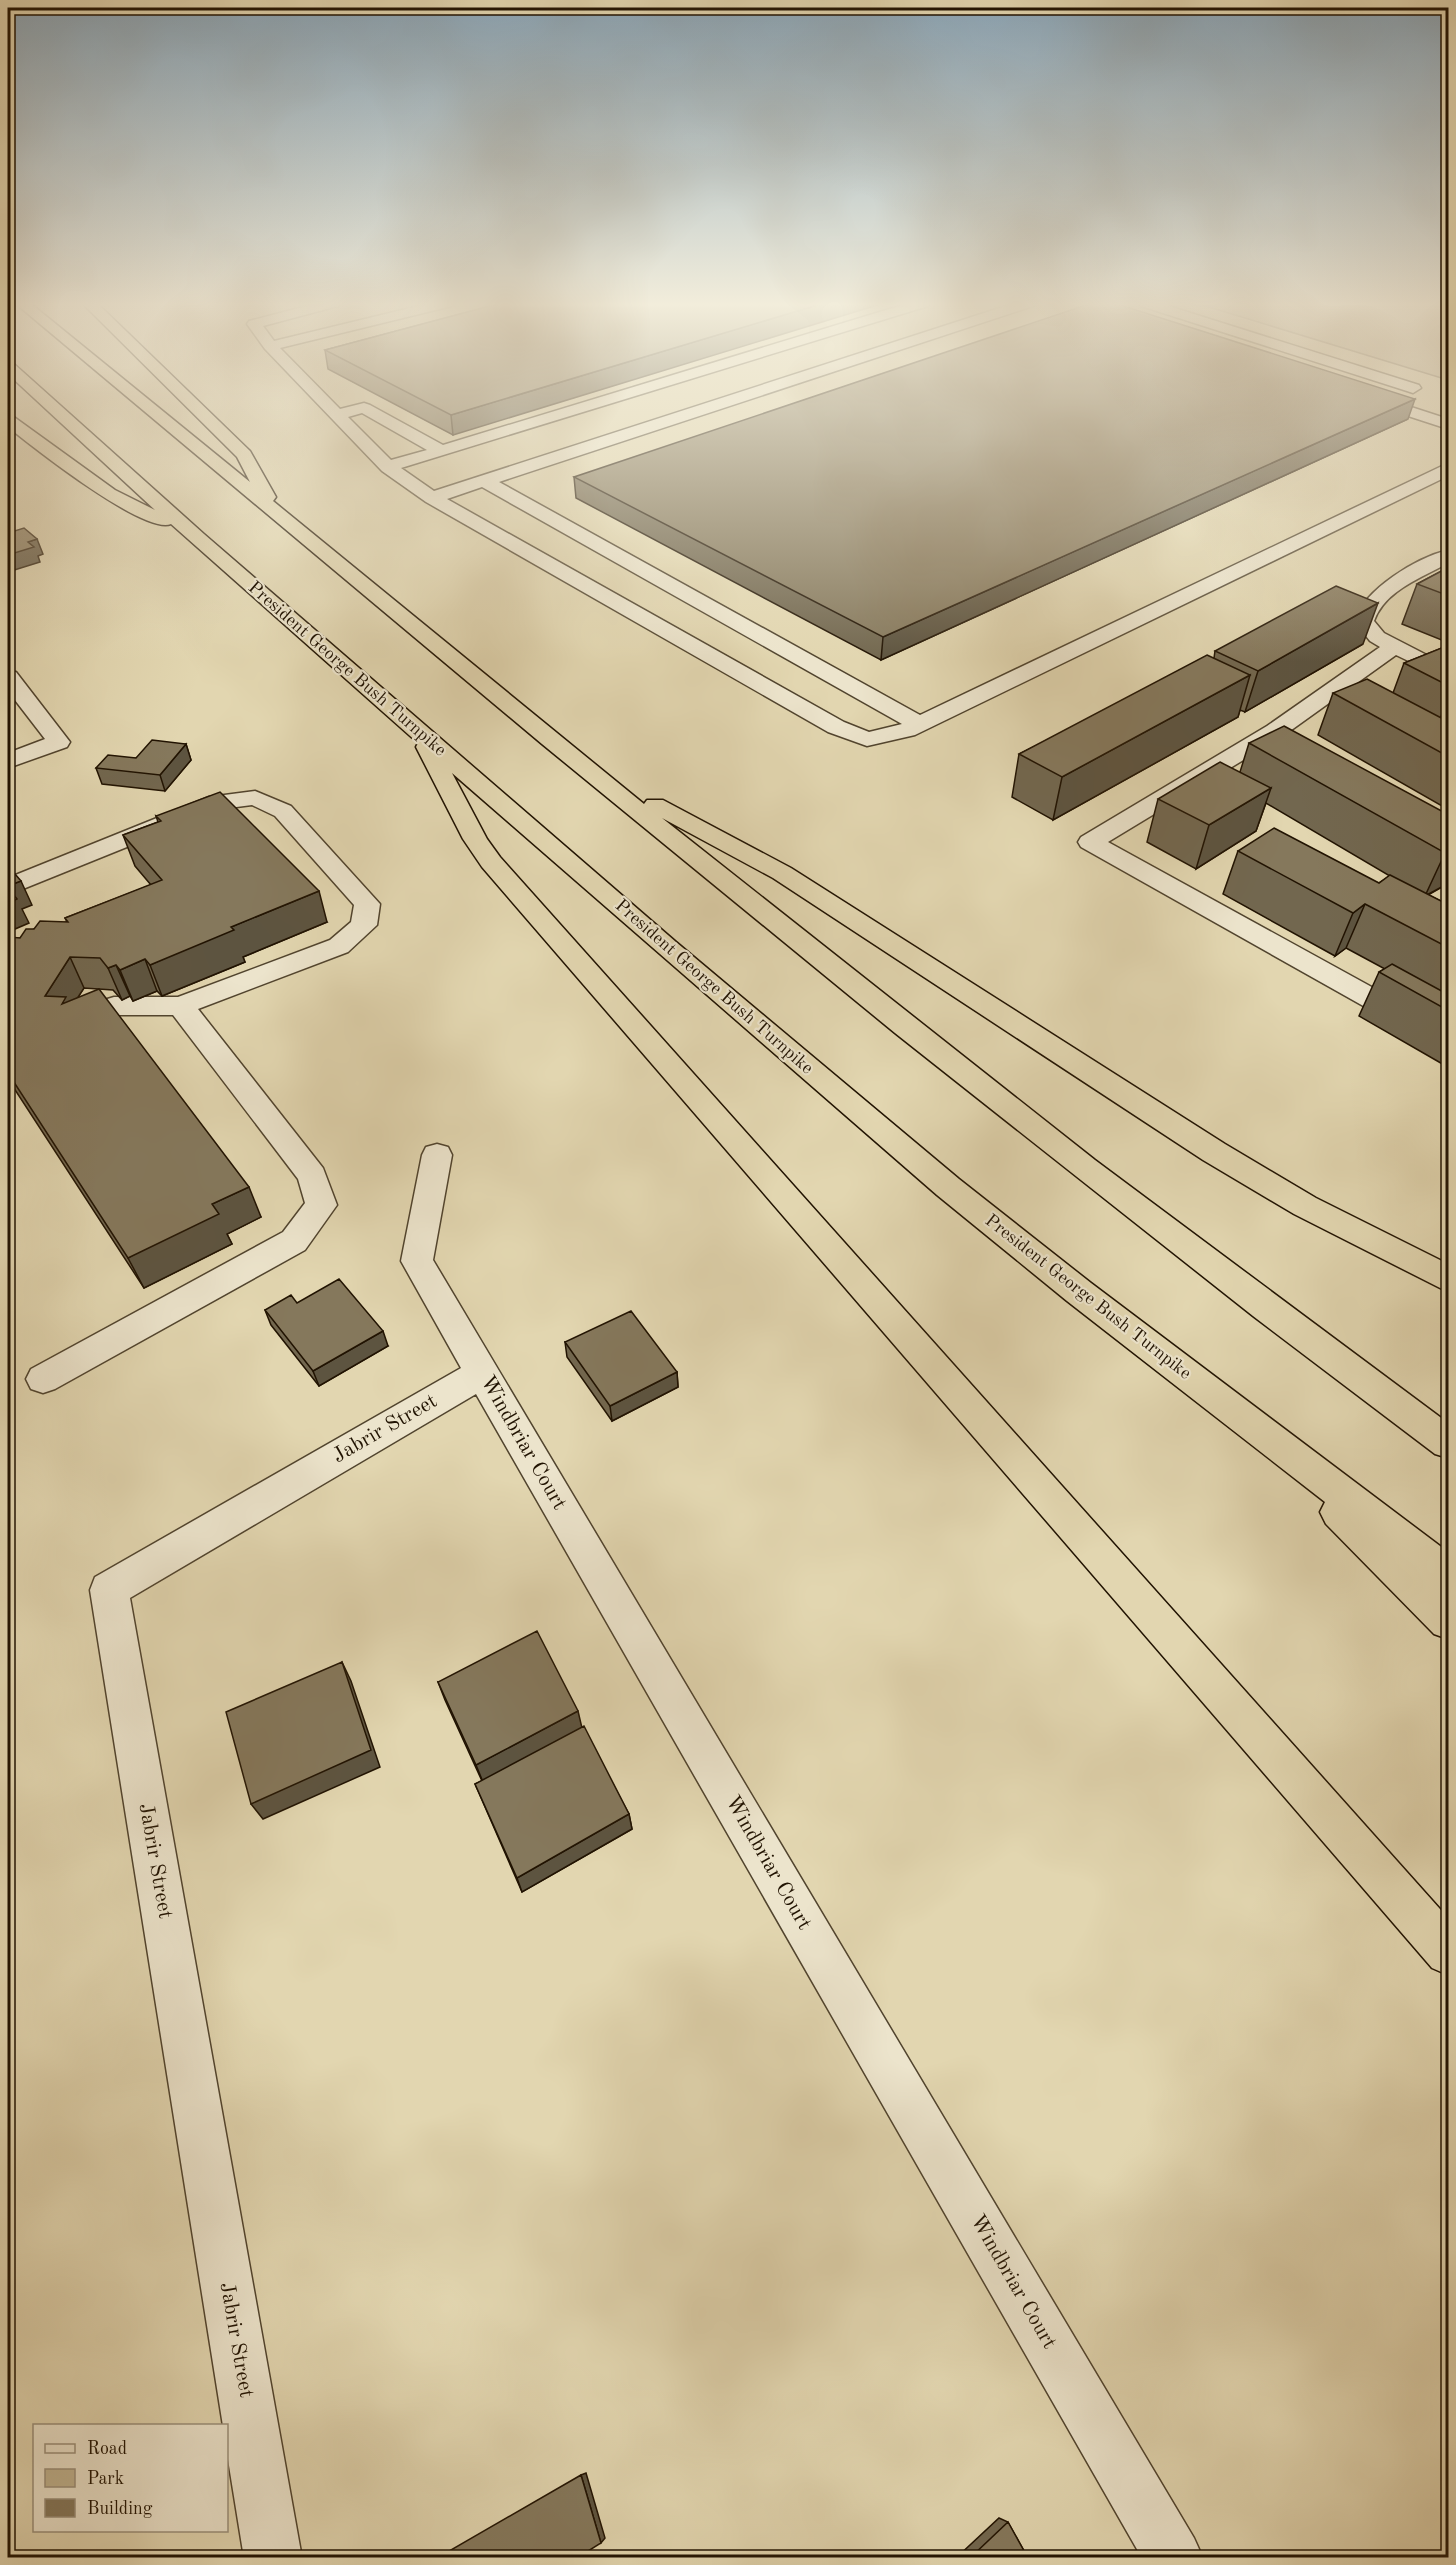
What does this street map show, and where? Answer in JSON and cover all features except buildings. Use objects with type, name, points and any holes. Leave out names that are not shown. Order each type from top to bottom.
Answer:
[{"type":"highway","points":[[12,423],[109,494],[197,538]]},
{"type":"highway","name":"President George Bush Turnpike","points":[[70,423],[197,538],[694,971],[948,1187],[1234,1411],[1449,1574]]},
{"type":"highway","points":[[167,423],[588,769],[1140,1214],[1449,1443]]},
{"type":"highway","points":[[211,423],[244,455],[277,514]]},
{"type":"highway","points":[[408,722],[426,744],[475,839],[491,862],[1449,1953]]},
{"type":"highway","points":[[588,769],[782,873],[1224,1158],[1305,1206],[1449,1279]]},
{"type":"highway","points":[[1234,1411],[1449,1621]]},
{"type":"street","points":[[346,423],[388,467],[432,498],[836,727],[867,739],[907,730],[1449,470]]},
{"type":"street","points":[[391,423],[442,451]]},
{"type":"street","points":[[388,467],[534,423]]},
{"type":"street","points":[[432,498],[662,423]]},
{"type":"street","points":[[484,481],[919,724]]},
{"type":"street","points":[[1449,556],[1385,592],[1369,604],[1364,621],[1377,637],[1449,674]]},
{"type":"street","points":[[1394,647],[1284,737],[1090,842],[1449,1041]]},
{"type":"street","points":[[8,677],[59,742],[8,761]]},
{"type":"street","points":[[8,887],[217,802],[255,798],[283,811],[368,904],[364,925],[339,946],[181,1006],[114,1006]]},
{"type":"street","points":[[43,1379],[294,1241],[321,1205],[312,1176],[181,1006]]},
{"type":"street","name":"Windbriar Court","points":[[437,1155],[417,1261],[1174,2558]]},
{"type":"street","name":"Jabrir Street","points":[[273,2558],[109,1590],[482,1373]]}]
